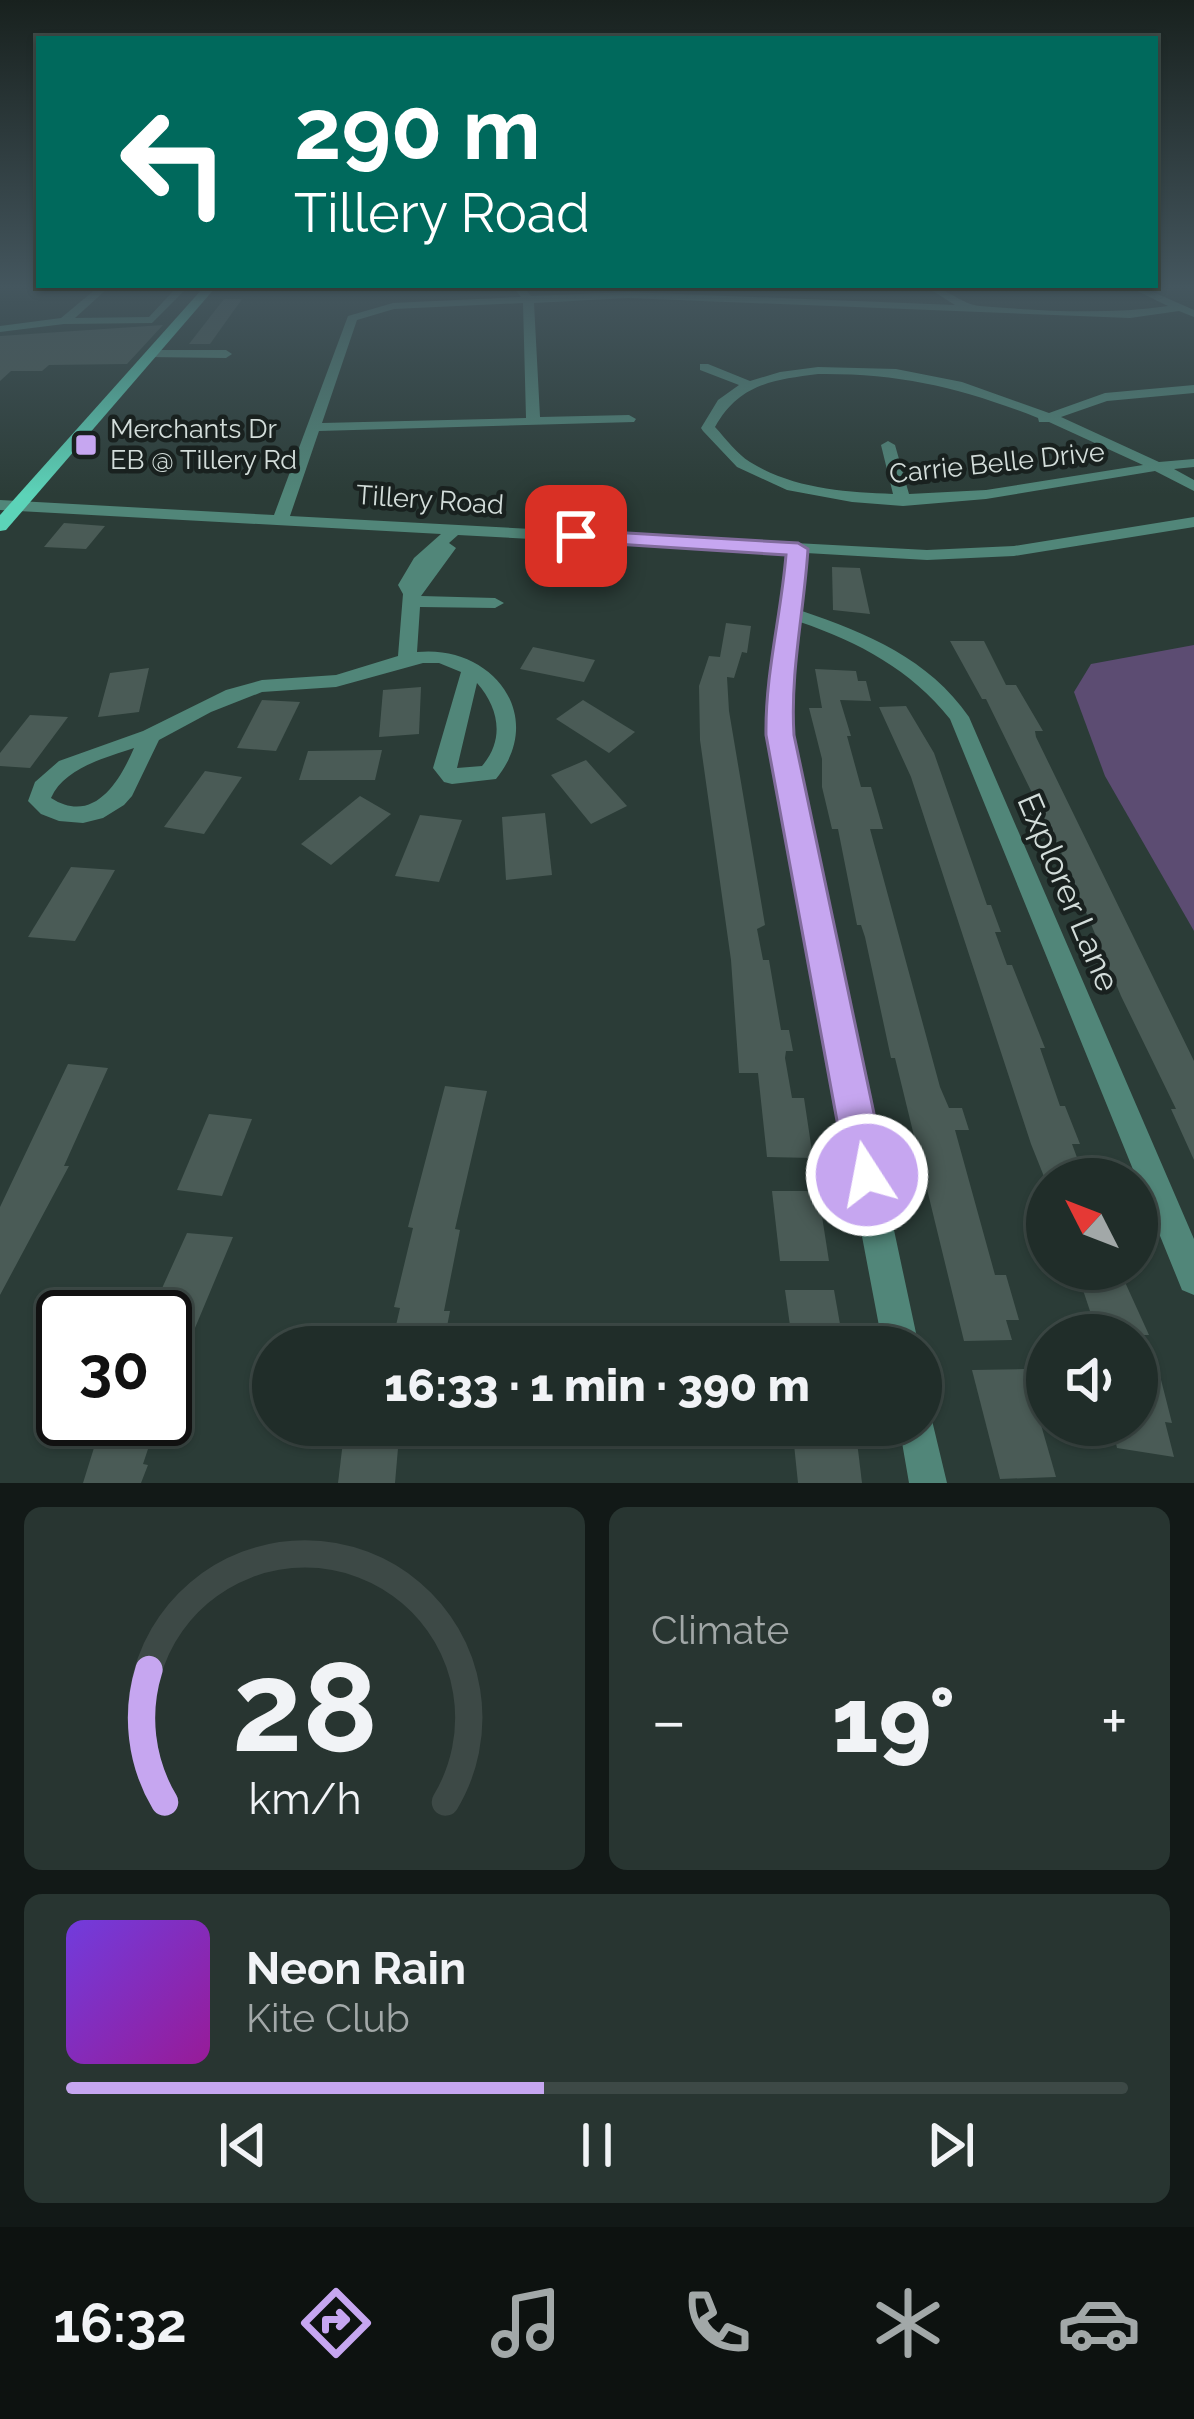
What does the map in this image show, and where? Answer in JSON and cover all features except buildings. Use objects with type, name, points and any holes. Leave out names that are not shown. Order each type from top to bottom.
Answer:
[{"type":"main road","points":[[0,526],[10,506],[147,357]]},
{"type":"street","points":[[280,518],[339,357]]},
{"type":"street","points":[[528,357],[533,420]]},
{"type":"street","points":[[704,367],[747,384]]},
{"type":"street","name":"Carrie Belle Drive","points":[[1159,466],[903,501],[794,488],[722,451],[708,428],[713,409],[747,384],[800,373],[907,374],[982,392],[1159,466],[1194,486]]},
{"type":"street","points":[[1044,419],[1105,397],[1194,388]]},
{"type":"street","points":[[315,427],[629,419]]},
{"type":"street","points":[[888,445],[903,501]]},
{"type":"street","points":[[1159,466],[1194,463]]},
{"type":"street","name":"Tillery Road","points":[[10,506],[970,555],[1193,523]]},
{"type":"street","points":[[406,657],[412,598],[452,542],[452,532]]},
{"type":"street","points":[[798,549],[793,614],[778,686],[783,762],[897,1326]]},
{"type":"street","points":[[412,598],[495,603]]},
{"type":"street","name":"Explorer Lane","points":[[793,614],[886,650],[928,680],[959,717],[1194,1278]]},
{"type":"street","points":[[150,736],[116,800],[76,817],[52,814],[39,801],[49,780],[67,767],[150,736],[249,690],[349,679],[406,657],[439,655],[471,669],[487,678],[505,706],[508,727],[505,748],[488,773],[452,776],[444,768],[471,669]]},
{"type":"street","points":[[920,1446],[928,1483]]},
{"type":"shaded area","points":[[1194,645],[1194,931],[1105,776],[1074,692],[1091,664]]},
{"type":"place","name":"Merchants Dr EB @ Tillery Rd","points":[[86,445]]},
{"type":"route","points":[[576,536],[798,549],[793,614],[778,686],[780,735],[867,1175]]}]
